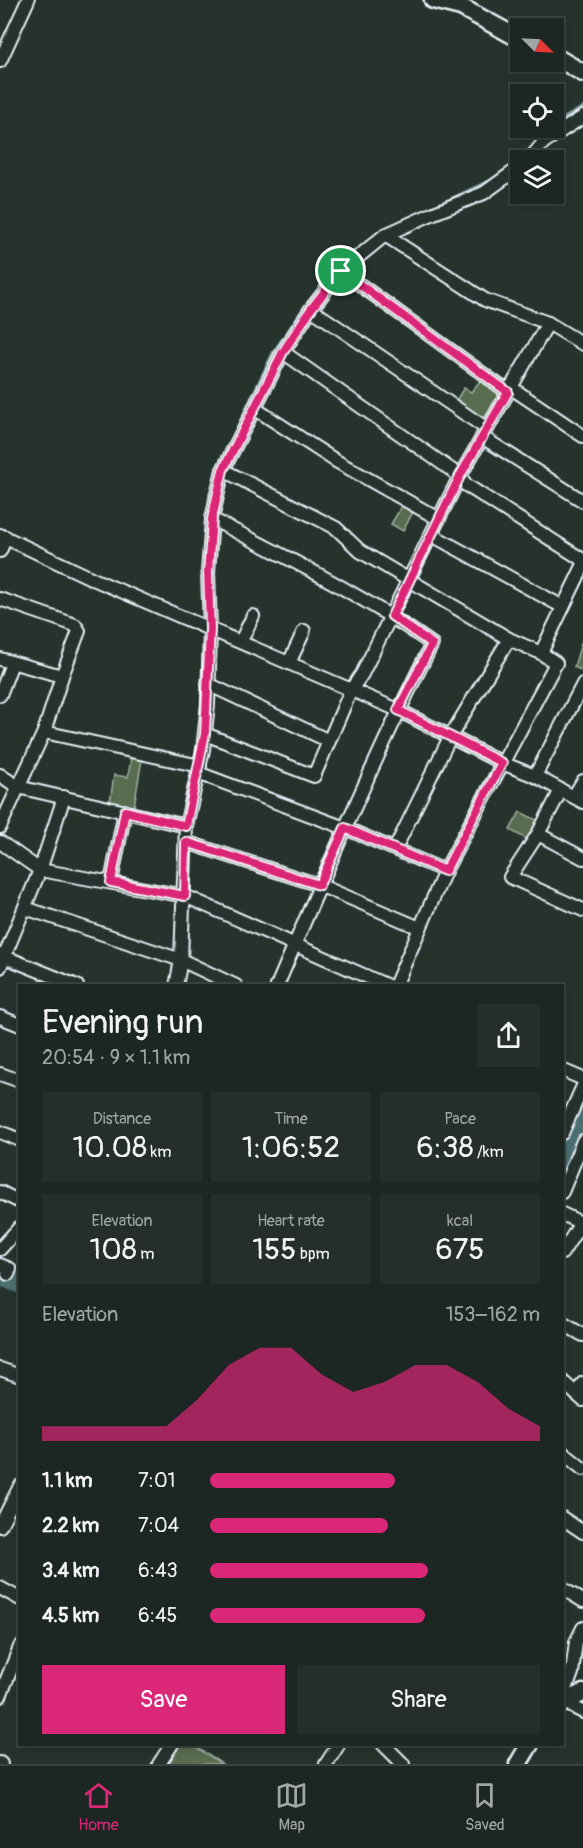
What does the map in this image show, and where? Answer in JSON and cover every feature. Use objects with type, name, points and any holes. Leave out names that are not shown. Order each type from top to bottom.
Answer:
[{"type":"street","points":[[0,61],[27,0]]},
{"type":"street","points":[[433,0],[461,8],[510,34]]},
{"type":"street","points":[[564,62],[583,73]]},
{"type":"street","points":[[537,150],[544,142],[583,117]]},
{"type":"street","points":[[176,984],[181,960],[185,896],[186,826],[205,734],[210,629],[208,572],[212,519],[223,470],[283,352],[311,309],[341,271],[385,235],[484,194],[510,175]]},
{"type":"street","points":[[385,235],[485,300],[548,323],[583,345]]},
{"type":"street","points":[[341,271],[509,390],[583,436]]},
{"type":"street","points":[[311,309],[583,501]]},
{"type":"street","points":[[205,734],[314,776],[351,690],[362,674],[392,616],[460,476],[548,323]]},
{"type":"street","points":[[283,352],[460,476],[466,485],[583,560]]},
{"type":"street","points":[[254,408],[336,460],[439,519]]},
{"type":"street","points":[[223,470],[336,528],[360,552],[410,579],[509,639],[541,653],[556,663],[445,871],[396,984]]},
{"type":"street","points":[[212,519],[319,574],[392,616],[432,644],[398,710],[319,885],[278,984]]},
{"type":"street","points":[[432,535],[563,607]]},
{"type":"street","points":[[0,551],[3,536],[93,579],[398,710],[578,799],[583,781]]},
{"type":"street","points":[[541,653],[583,566]]},
{"type":"street","points":[[0,599],[75,625],[79,631],[44,732],[0,827]]},
{"type":"street","points":[[241,641],[253,616]]},
{"type":"street","points":[[289,663],[304,631]]},
{"type":"street","points":[[395,849],[450,737],[509,639]]},
{"type":"street","points":[[0,695],[6,661],[62,676]]},
{"type":"street","points":[[208,684],[329,741]]},
{"type":"street","points":[[535,776],[583,684]]},
{"type":"street","points":[[44,732],[199,769],[445,871]]},
{"type":"street","points":[[0,775],[18,787],[186,826]]},
{"type":"street","points":[[561,790],[538,834],[510,877],[583,910]]},
{"type":"street","points":[[64,797],[40,870],[1,959],[70,984]]},
{"type":"street","points":[[111,882],[125,811]]},
{"type":"street","points":[[538,834],[583,858]]},
{"type":"street","points":[[0,842],[40,870],[185,896],[384,984]]},
{"type":"street","points":[[186,842],[319,885],[420,928]]},
{"type":"street","points":[[25,908],[181,960],[232,984]]},
{"type":"street","points":[[0,1017],[18,1024]]},
{"type":"street","points":[[564,1071],[583,1078]]},
{"type":"street","points":[[0,1074],[18,1080]]},
{"type":"street","points":[[564,1129],[583,1086]]},
{"type":"street","points":[[0,1132],[18,1139]]},
{"type":"street","points":[[564,1187],[583,1141]]},
{"type":"street","points":[[0,1192],[18,1201]]},
{"type":"street","points":[[564,1215],[582,1223],[564,1250]]},
{"type":"street","points":[[0,1249],[18,1229]]},
{"type":"street","points":[[564,1324],[583,1335]]},
{"type":"street","points":[[0,1370],[18,1375]]},
{"type":"street","points":[[564,1383],[580,1397],[583,1383]]},
{"type":"street","points":[[564,1454],[583,1469]]},
{"type":"street","points":[[0,1526],[18,1490]]},
{"type":"street","points":[[564,1519],[583,1532]]},
{"type":"street","points":[[0,1588],[18,1598]]},
{"type":"street","points":[[564,1589],[583,1601]]},
{"type":"street","points":[[583,1628],[576,1642],[572,1673],[566,1689],[572,1698],[573,1707],[583,1712]]},
{"type":"street","points":[[0,1696],[18,1652]]},
{"type":"street","points":[[159,1764],[171,1746]]},
{"type":"street","points":[[326,1764],[338,1746]]},
{"type":"street","points":[[385,1746],[403,1764]]},
{"type":"street","points":[[518,1764],[529,1746]]},
{"type":"green space","points":[[480,381],[499,394],[486,420],[456,400],[464,388],[471,392]]},
{"type":"green space","points":[[403,504],[414,510],[403,531],[391,524]]},
{"type":"green space","points":[[583,641],[583,671],[574,667]]},
{"type":"green space","points":[[131,757],[142,759],[134,806],[110,802],[114,775],[128,777]]},
{"type":"green space","points":[[520,812],[541,822],[530,841],[510,830]]},
{"type":"green space","points":[[180,1746],[195,1746],[222,1764],[168,1764]]},
{"type":"waterway","points":[[564,119],[583,108]]},
{"type":"waterway","points":[[434,207],[490,181]]},
{"type":"waterway","points":[[312,299],[336,266],[353,254]]},
{"type":"waterway","points":[[223,458],[274,352],[305,307]]},
{"type":"waterway","points":[[209,509],[210,494],[218,467]]},
{"type":"waterway","points":[[564,1161],[583,1110]]},
{"type":"waterway","points":[[0,1275],[18,1282]]},
{"type":"route","points":[[341,271],[508,392],[460,476],[392,616],[432,644],[398,710],[502,763],[445,871],[345,828],[319,885],[186,842],[185,896],[111,882],[125,811],[186,826],[205,734],[210,629],[208,572],[212,519],[223,470],[283,352],[311,309],[341,271]]}]
